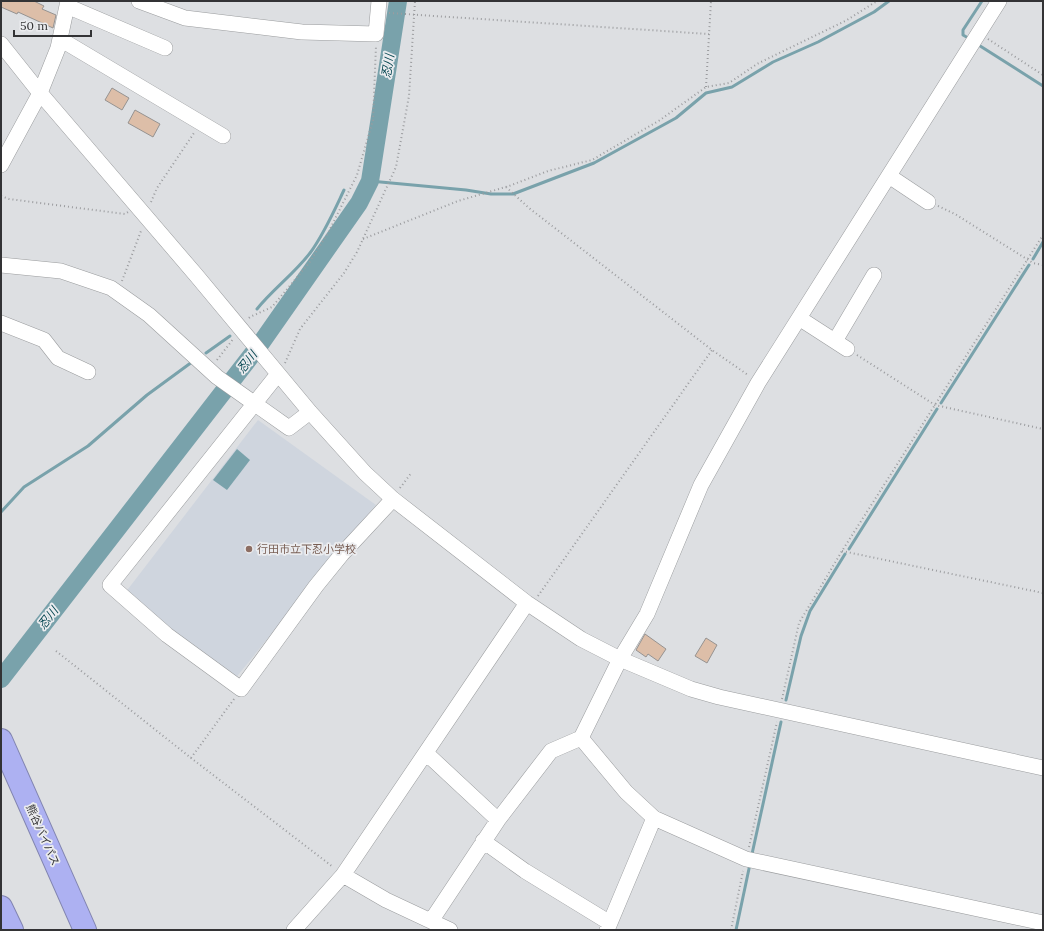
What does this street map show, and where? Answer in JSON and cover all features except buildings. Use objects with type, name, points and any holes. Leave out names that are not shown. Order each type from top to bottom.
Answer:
[{"type":"highway","name":"熊谷バイパス","points":[[1,740],[85,930]]},
{"type":"highway","points":[[1,907],[12,930]]},
{"type":"street","points":[[139,1],[169,6],[185,18],[302,32],[376,34],[383,7]]},
{"type":"street","points":[[432,921],[483,841],[551,751],[581,738],[620,660],[647,614],[702,485],[758,383],[999,1]]},
{"type":"street","points":[[1,165],[40,93],[60,39],[67,3],[165,48]]},
{"type":"street","points":[[60,39],[223,136]]},
{"type":"street","points":[[1,44],[40,93],[143,213],[240,330],[310,412],[365,473],[396,495],[529,604],[581,639],[620,660],[691,689],[719,697],[1043,768]]},
{"type":"street","points":[[889,176],[928,202]]},
{"type":"street","points":[[1,265],[61,271],[111,288],[149,315],[217,377],[289,428],[310,412]]},
{"type":"street","points":[[799,318],[841,345],[874,275]]},
{"type":"street","points":[[1,323],[44,340],[58,358],[88,372]]},
{"type":"street","points":[[278,374],[251,401],[110,585],[167,635],[241,689],[316,586],[342,554],[396,495]]},
{"type":"street","points":[[294,930],[343,875],[529,604]]},
{"type":"street","points":[[581,738],[626,792],[654,818],[746,859],[1043,923]]},
{"type":"street","points":[[426,753],[498,820]]},
{"type":"street","points":[[483,841],[608,927],[654,818]]},
{"type":"street","points":[[343,875],[386,900],[450,930]]},
{"type":"path","points":[[278,374],[288,360],[300,328],[344,273],[358,252],[396,167],[409,96],[415,1]]},
{"type":"path","points":[[706,87],[711,1]]},
{"type":"path","points":[[363,239],[458,200],[506,187],[548,171],[592,160],[660,120],[706,87],[729,83],[757,64],[847,20],[877,1]]},
{"type":"path","points":[[383,7],[414,15],[709,34]]},
{"type":"path","points":[[979,33],[1043,75]]},
{"type":"path","points":[[272,308],[309,263],[328,233],[357,175],[373,120],[376,34]]},
{"type":"path","points":[[118,293],[141,232],[143,213],[151,203],[157,188],[201,123]]},
{"type":"path","points":[[506,187],[529,208],[712,350],[758,383]]},
{"type":"path","points":[[1,196],[10,199],[125,214],[143,213]]},
{"type":"path","points":[[928,202],[955,214],[1033,263],[1043,265]]},
{"type":"path","points":[[731,930],[799,622],[842,551],[1043,235]]},
{"type":"path","points":[[841,345],[935,405],[1043,429]]},
{"type":"path","points":[[529,604],[712,350]]},
{"type":"path","points":[[396,495],[412,472]]},
{"type":"path","points":[[842,551],[1043,594]]},
{"type":"path","points":[[56,651],[191,758],[343,875]]},
{"type":"path","points":[[191,758],[241,689]]},
{"type":"shaded area","name":"行田市立下忍小学校","points":[[258,420],[376,505],[234,680],[125,593]]},
{"type":"water","points":[[237,449],[250,460],[227,490],[213,480]]},
{"type":"waterway","name":"忍川","points":[[1,679],[261,343],[359,203],[370,181],[398,1]]},
{"type":"waterway","points":[[370,181],[466,190],[491,194],[513,194],[594,163],[676,118],[706,93],[732,87],[773,62],[818,42],[874,12],[889,1]]},
{"type":"waterway","points":[[970,39],[963,35],[963,30],[982,1]]},
{"type":"waterway","points":[[977,44],[1043,86]]},
{"type":"waterway","points":[[257,309],[310,253],[333,214],[344,190]]},
{"type":"waterway","points":[[1033,259],[1043,242]]},
{"type":"waterway","points":[[941,403],[1029,265]]},
{"type":"waterway","points":[[206,353],[230,336]]},
{"type":"waterway","points":[[1,512],[24,487],[88,446],[147,395],[192,362]]},
{"type":"waterway","points":[[849,549],[937,409]]},
{"type":"waterway","points":[[786,700],[801,636],[810,611],[845,554]]},
{"type":"waterway","points":[[752,854],[781,722]]},
{"type":"waterway","points":[[736,930],[750,864]]},
{"type":"place","name":"行田市立下忍小学校","points":[[249,549]]}]
